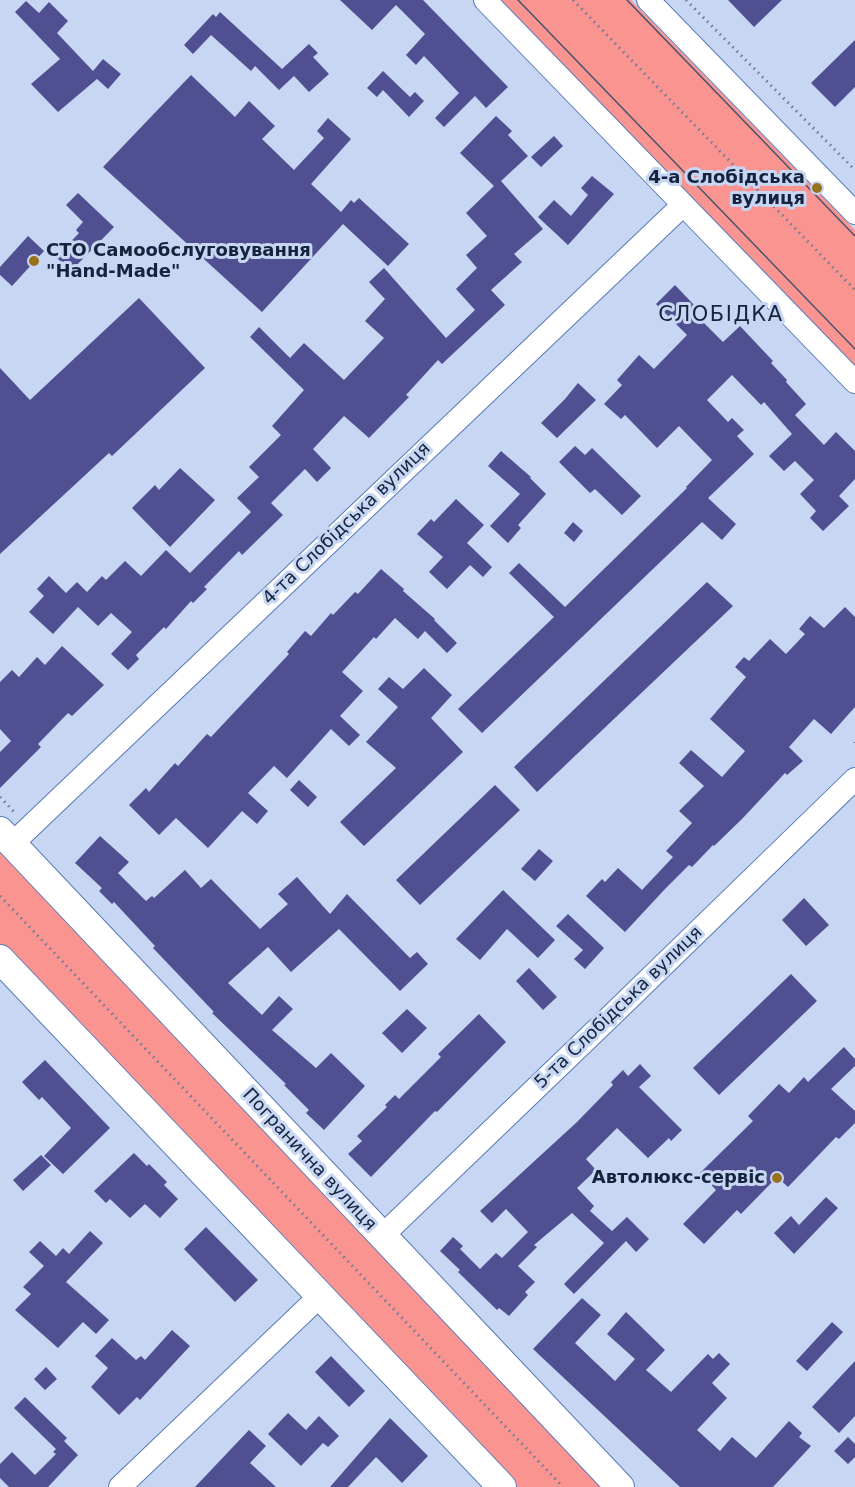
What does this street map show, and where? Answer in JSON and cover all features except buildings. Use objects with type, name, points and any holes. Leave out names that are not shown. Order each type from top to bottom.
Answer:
[{"type":"main road","name":"Погранична вулиця","points":[[6,838],[620,1487]]},
{"type":"main road","points":[[0,959],[502,1487]]},
{"type":"street","points":[[485,0],[855,382]]},
{"type":"street","points":[[648,0],[855,213]]},
{"type":"street","name":"4-та Слобідська вулиця","points":[[6,838],[683,205]]},
{"type":"street","name":"5-та Слобідська вулиця","points":[[381,1236],[614,1014],[855,779]]},
{"type":"street","points":[[120,1487],[321,1295]]},
{"type":"path","points":[[573,0],[855,290]]},
{"type":"path","points":[[686,0],[855,170]]},
{"type":"path","points":[[0,896],[563,1487]]},
{"type":"shaded area","points":[[499,0],[631,0],[855,230],[855,369]]},
{"type":"shaded area","points":[[0,850],[605,1487],[516,1487],[0,943]]},
{"type":"tram line","points":[[518,0],[855,349]]},
{"type":"tram line","points":[[627,0],[855,236]]},
{"type":"place","name":"4-а Слобідська вулиця","points":[[817,188]]},
{"type":"place","name":"СТО Самообслуговування \"Hand-Made\"","points":[[34,261]]},
{"type":"place","name":"Автолюкс-сервіс","points":[[777,1178]]},
{"type":"district","name":"СЛОБІДКА","points":[[721,316]]}]
